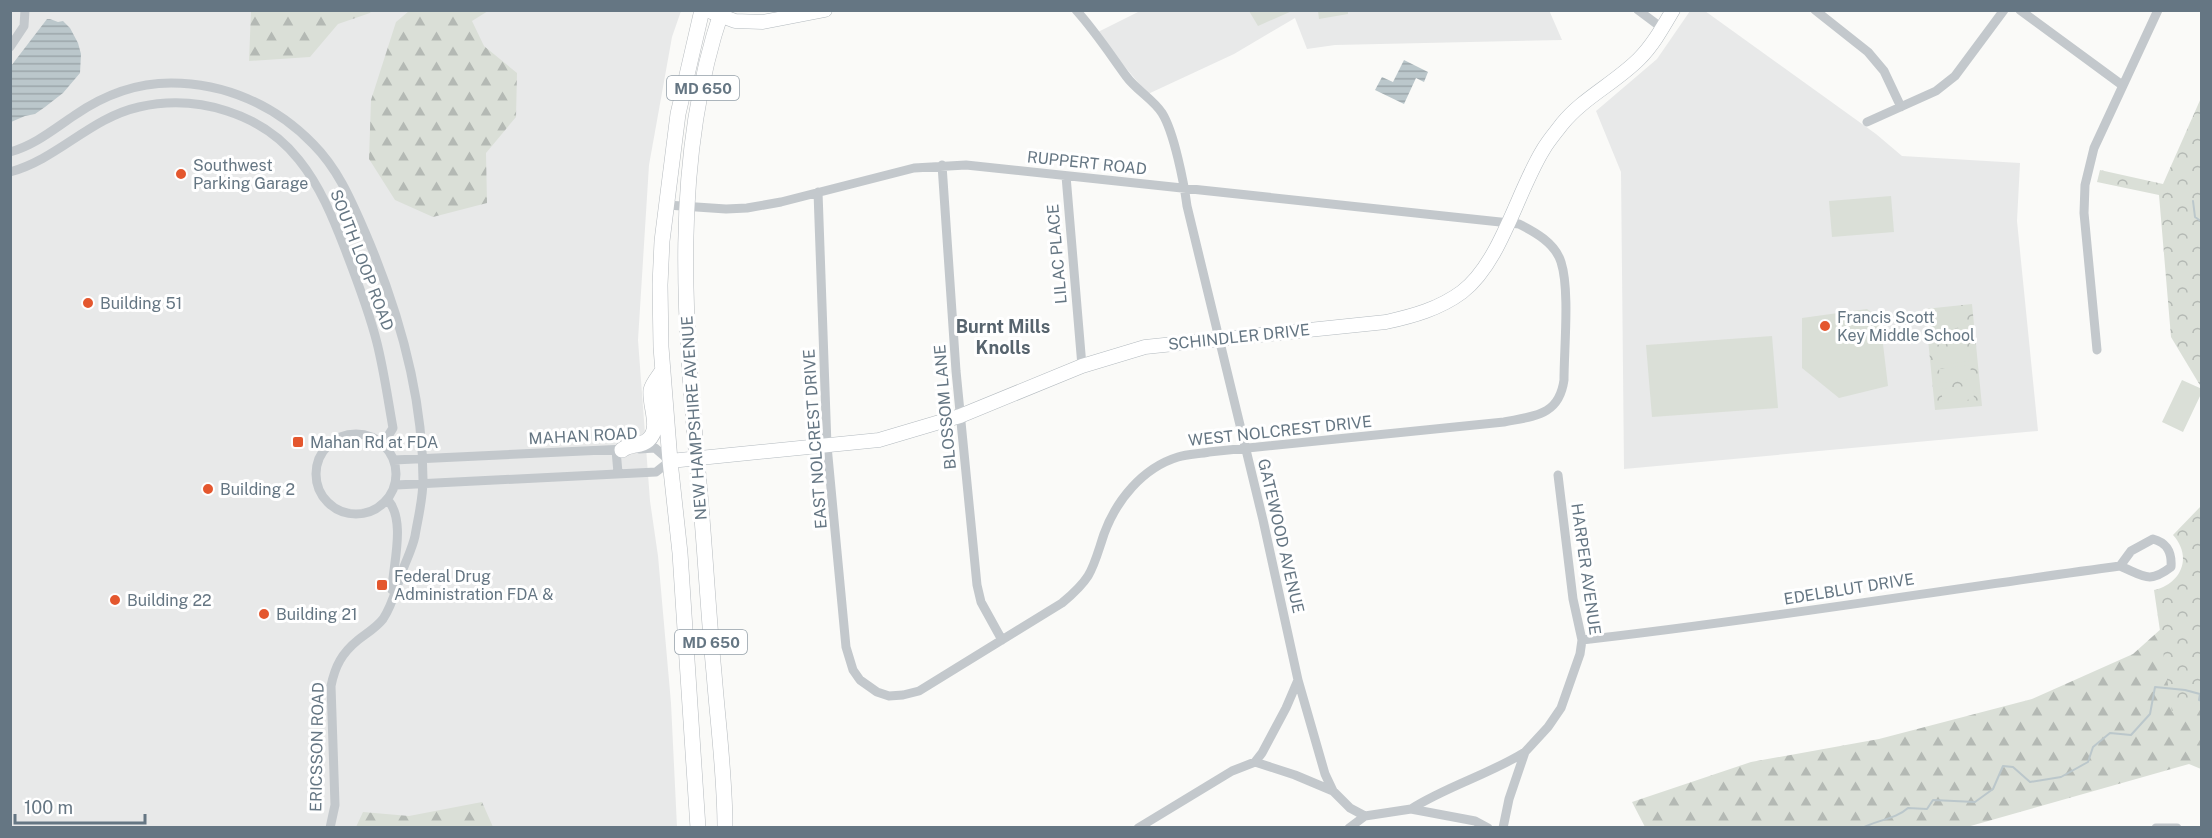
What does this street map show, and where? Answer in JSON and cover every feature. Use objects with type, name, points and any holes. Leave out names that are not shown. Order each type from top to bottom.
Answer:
[{"type":"main road","name":"NEW HAMPSHIRE AVENUE","points":[[698,828],[681,564],[663,370],[660,285],[662,241],[678,114],[704,10]]},
{"type":"main road","name":"NEW HAMPSHIRE AVENUE","points":[[722,13],[707,67],[698,114],[687,206],[685,262],[686,321],[725,828]]},
{"type":"main road","points":[[619,450],[648,440],[654,430],[651,389],[663,370]]},
{"type":"street","points":[[10,47],[24,26],[25,10]]},
{"type":"street","points":[[704,10],[722,13],[735,21],[763,22],[825,10]]},
{"type":"street","name":"GATEWOOD AVENUE","points":[[1076,10],[1127,77],[1162,113],[1169,131],[1185,189],[1187,206],[1246,449],[1298,680],[1325,774],[1333,790]]},
{"type":"street","points":[[1638,10],[1662,28]]},
{"type":"street","name":"SCHINDLER DRIVE","points":[[670,461],[696,456],[736,455],[879,440],[960,416],[1082,366],[1145,347],[1386,322],[1437,307],[1462,291],[1479,275],[1507,224],[1543,149],[1564,122],[1590,97],[1638,60],[1651,45],[1673,10]]},
{"type":"street","points":[[1815,10],[1868,52],[1884,71],[1900,107]]},
{"type":"street","points":[[1867,122],[1936,91],[1955,76],[2004,10]]},
{"type":"street","points":[[2020,10],[2122,85]]},
{"type":"street","points":[[2097,351],[2084,213],[2085,185],[2094,148],[2158,10]]},
{"type":"street","name":"SOUTH LOOP ROAD","points":[[10,152],[35,142],[99,100],[123,90],[155,84],[197,84],[224,90],[257,103],[283,119],[313,144],[338,175],[375,255],[389,292],[406,352],[422,459]]},
{"type":"street","name":"SOUTH LOOP ROAD","points":[[10,172],[42,160],[102,120],[123,111],[152,104],[184,103],[216,108],[248,120],[271,134],[298,158],[318,188],[340,234],[363,295],[378,344],[393,428],[383,444]]},
{"type":"street","name":"BLOSSOM LANE","points":[[942,165],[960,416],[976,585],[981,602],[1002,640]]},
{"type":"street","name":"RUPPERT ROAD","points":[[667,205],[726,209],[747,207],[781,202],[914,168],[966,165],[1507,224]]},
{"type":"street","name":"LILAC PLACE","points":[[1066,176],[1082,366]]},
{"type":"street","name":"EAST NOLCREST DRIVE","points":[[818,192],[827,446],[846,647],[852,670],[860,680]]},
{"type":"street","name":"WEST NOLCREST DRIVE","points":[[860,680],[877,692],[889,696],[919,691],[1062,603],[1081,587],[1094,568],[1104,533],[1127,492],[1144,476],[1178,457],[1504,422],[1536,416],[1548,411],[1562,393],[1564,380],[1565,290],[1560,260],[1549,244],[1535,232],[1519,225],[1507,224]]},
{"type":"street","points":[[359,435],[372,438],[383,444],[394,460],[396,484],[388,500],[371,511],[357,514],[344,513],[325,501],[314,481],[314,470],[324,450],[336,440],[346,436],[359,435]]},
{"type":"street","name":"MAHAN ROAD","points":[[394,460],[656,448],[670,461]]},
{"type":"street","points":[[618,474],[619,450]]},
{"type":"street","points":[[391,604],[413,542],[423,483],[422,459]]},
{"type":"street","points":[[396,484],[656,472],[670,461]]},
{"type":"street","name":"HARPER AVENUE","points":[[1503,828],[1509,799],[1525,752],[1562,708],[1580,654],[1582,640],[1573,599],[1558,475]]},
{"type":"street","points":[[388,500],[395,510],[398,522],[391,604]]},
{"type":"street","points":[[2153,539],[2162,541],[2172,554],[2171,567],[2160,576],[2148,578],[2120,566],[2131,551],[2153,539]]},
{"type":"street","name":"EDELBLUT DRIVE","points":[[1582,640],[1729,622],[2120,566]]},
{"type":"street","name":"ERICSSON ROAD","points":[[330,828],[334,805],[331,687],[336,667],[346,651],[384,618],[391,604]]},
{"type":"street","points":[[1138,828],[1225,774],[1255,762],[1286,708],[1298,680]]},
{"type":"street","points":[[1411,809],[1429,798],[1503,766],[1525,752]]},
{"type":"street","points":[[1255,762],[1333,790],[1350,808],[1365,816]]},
{"type":"street","points":[[1349,828],[1365,816],[1411,809],[1475,821],[1488,828]]},
{"type":"street","points":[[2161,827],[2177,828]]},
{"type":"shaded area","points":[[1549,10],[1562,40],[1335,45],[1307,49],[1295,18],[1234,54],[1148,94],[1096,33],[1140,11]]},
{"type":"shaded area","points":[[10,11],[681,11],[672,37],[649,165],[638,340],[650,501],[658,556],[671,703],[677,827],[11,827]]},
{"type":"shaded area","name":"Francis Scott Key Middle School","points":[[1690,11],[1705,11],[1876,134],[1902,156],[2020,163],[2017,221],[2038,431],[1624,469],[1621,172],[1596,111],[1657,59]]},
{"type":"shaded area","points":[[47,19],[63,21],[70,28],[81,54],[80,73],[63,93],[45,107],[35,114],[11,122],[11,66]]},
{"type":"shaded area","points":[[1404,60],[1428,72],[1424,82],[1416,78],[1404,104],[1375,90],[1382,77],[1393,82]]},
{"type":"green space","points":[[251,10],[371,11],[338,24],[310,57],[249,61]]},
{"type":"green space","points":[[409,11],[488,11],[472,21],[484,46],[517,73],[516,117],[486,153],[487,203],[433,217],[395,200],[369,159],[371,100],[396,22]]},
{"type":"green space","points":[[1249,11],[1292,11],[1258,26]]},
{"type":"green space","points":[[1318,11],[1348,11],[1348,14],[1319,19]]},
{"type":"green space","points":[[2201,98],[2202,387],[2171,337],[2159,195],[2097,182],[2100,170],[2163,184]]},
{"type":"green space","points":[[1891,196],[1894,232],[1832,237],[1829,201]]},
{"type":"green space","points":[[1972,304],[1982,406],[1935,410],[1925,309]]},
{"type":"green space","points":[[1867,309],[1880,319],[1888,386],[1839,398],[1802,368],[1802,318]]},
{"type":"green space","points":[[1965,309],[1966,323],[1935,326],[1933,312]]},
{"type":"green space","points":[[1967,327],[1969,342],[1937,345],[1936,331]]},
{"type":"green space","points":[[1772,336],[1778,408],[1652,417],[1646,345]]},
{"type":"green space","points":[[1969,347],[1970,361],[1939,365],[1937,350]]},
{"type":"green space","points":[[1970,365],[1972,379],[1941,383],[1939,369]]},
{"type":"green space","points":[[2182,380],[2202,389],[2183,432],[2162,422]]},
{"type":"green space","points":[[1973,385],[1974,399],[1943,403],[1941,389]]},
{"type":"green space","points":[[2201,506],[2201,704],[2172,712],[2154,590],[2163,587],[2177,576],[2183,560],[2179,543],[2173,535]]},
{"type":"green space","points":[[2201,593],[2201,769],[2189,764],[1967,827],[1645,827],[1632,802],[1751,762],[1879,739],[2032,699],[2133,654]]},
{"type":"green space","points":[[482,802],[493,827],[356,827],[363,812],[409,816]]},
{"type":"waterway","points":[[2193,201],[2195,217],[2202,222]]},
{"type":"waterway","points":[[1862,828],[1898,815],[1908,808],[1927,809],[1933,800],[1975,802],[1993,789],[2003,766],[2013,767],[2030,782],[2061,777],[2088,762],[2093,747],[2110,733],[2131,735],[2150,714],[2155,687],[2200,694],[2199,700],[2202,701]]},
{"type":"place","name":"Southwest Parking Garage","points":[[181,174]]},
{"type":"place","name":"Building 51","points":[[88,303]]},
{"type":"place","name":"Francis Scott Key Middle School","points":[[1825,326]]},
{"type":"place","name":"Mahan Rd at FDA","points":[[298,442]]},
{"type":"place","name":"Building 2","points":[[208,489]]},
{"type":"place","name":"Federal Drug Administration FDA &","points":[[382,585]]},
{"type":"place","name":"Building 22","points":[[115,600]]},
{"type":"place","name":"Building 21","points":[[264,614]]},
{"type":"district","name":"Burnt Mills Knolls","points":[[1003,336]]}]
